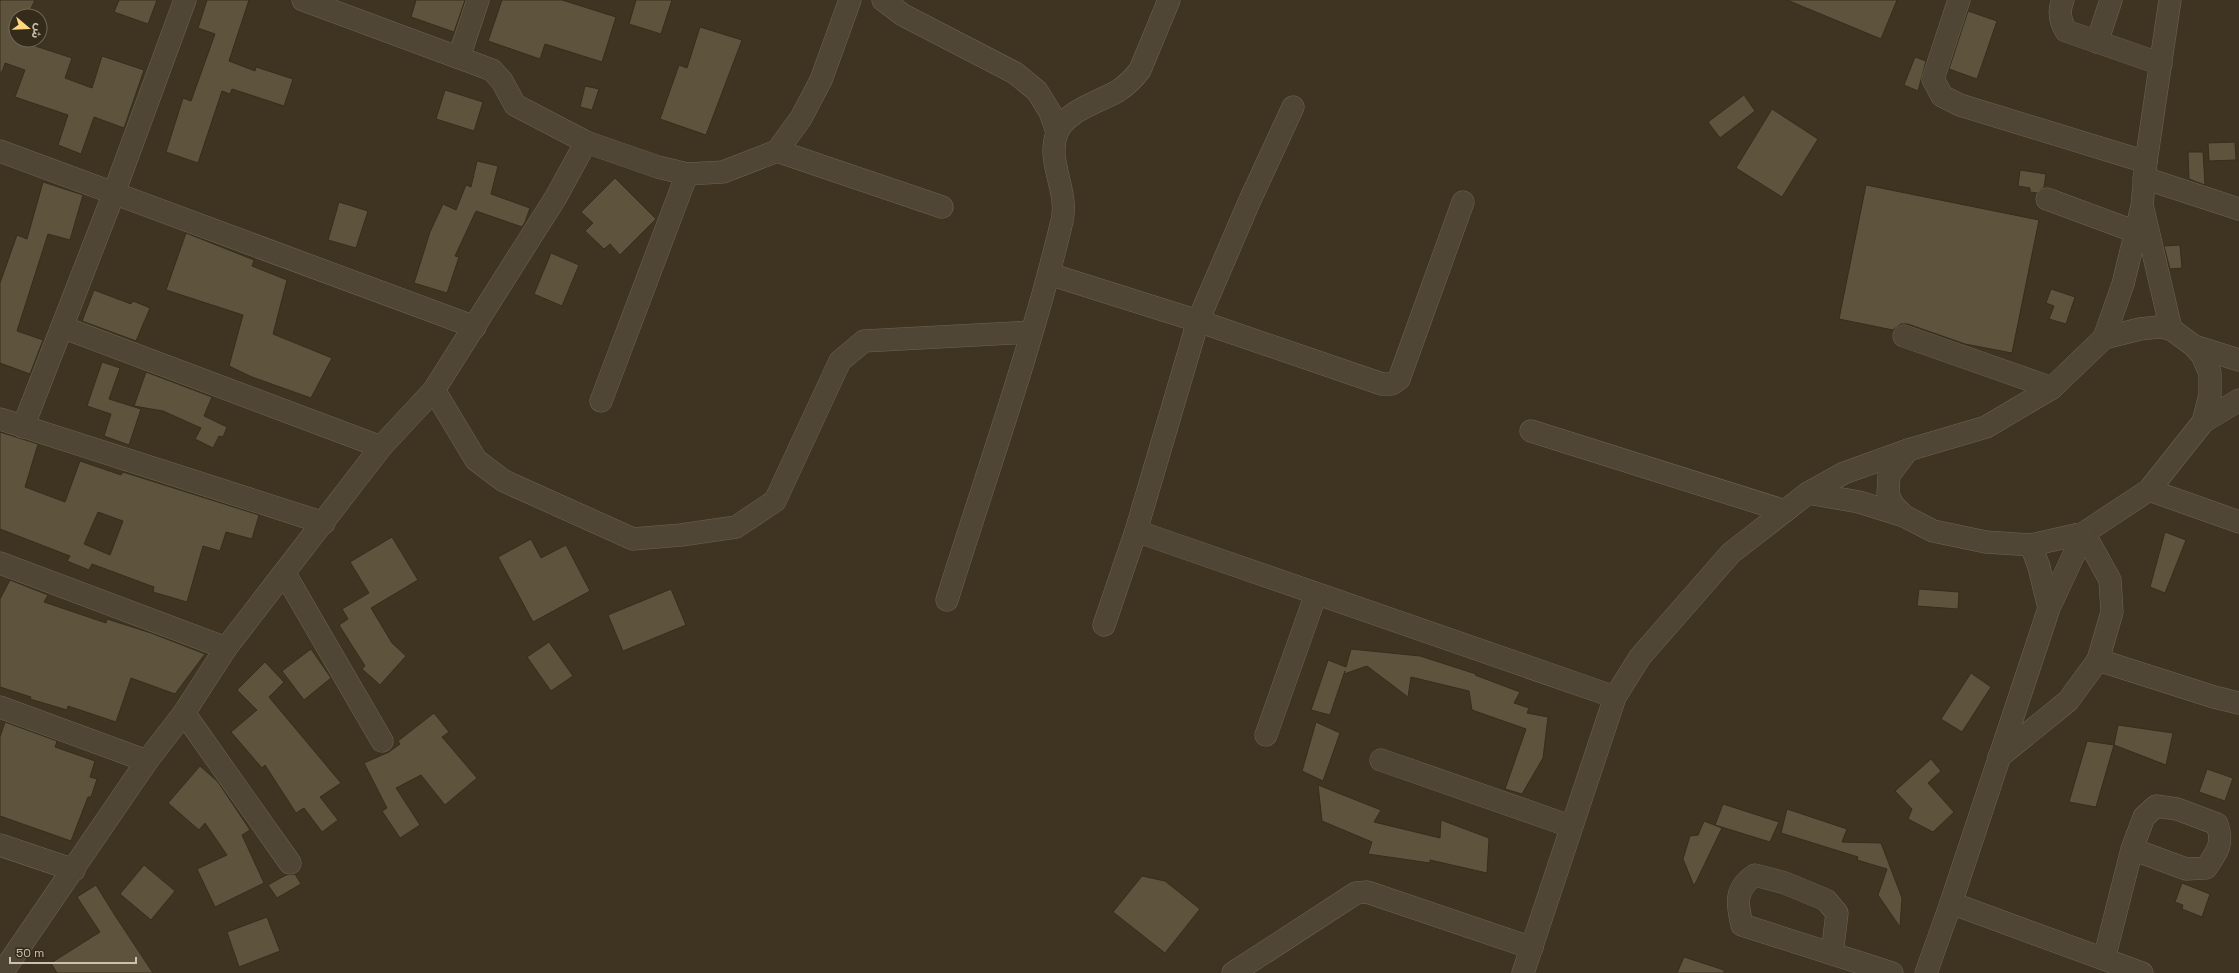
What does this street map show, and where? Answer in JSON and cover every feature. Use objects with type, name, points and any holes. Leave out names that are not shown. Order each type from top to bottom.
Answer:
[{"type":"street","points":[[23,426],[114,193],[185,0]]},
{"type":"street","points":[[303,0],[492,70],[502,81],[515,105],[586,142],[658,167],[687,174],[723,172],[777,151],[801,118],[821,80],[850,0]]},
{"type":"street","points":[[459,57],[478,0]]},
{"type":"street","points":[[883,0],[904,15],[1015,73],[1037,91],[1050,112],[1057,132]]},
{"type":"street","points":[[947,600],[1049,274],[1062,218],[1064,198],[1053,153],[1057,132],[1064,123],[1085,107],[1118,91],[1133,79],[1140,70],[1169,0]]},
{"type":"street","points":[[1959,0],[1933,79],[1942,96],[1960,105],[2145,170],[2239,209]]},
{"type":"street","points":[[2063,0],[2060,6],[2060,21],[2066,31],[2161,64]]},
{"type":"street","points":[[2097,42],[2112,0]]},
{"type":"street","points":[[1523,973],[1570,826],[1615,697],[1640,657],[1731,553],[1808,493],[1844,473],[1908,450],[1986,427],[2052,388],[2104,338],[2123,284],[2142,206],[2145,170],[2170,0]]},
{"type":"street","points":[[1104,625],[1136,531],[1198,321],[1250,200],[1293,108]]},
{"type":"street","points":[[2,973],[74,870],[147,761],[184,713],[226,648],[285,574],[381,448],[434,390],[556,197],[586,142]]},
{"type":"street","points":[[0,151],[475,327]]},
{"type":"street","points":[[777,151],[942,207]]},
{"type":"street","points":[[601,401],[687,174]]},
{"type":"street","points":[[2047,199],[2136,232]]},
{"type":"street","points":[[1049,274],[1198,321],[1382,384],[1392,384],[1399,379],[1463,202]]},
{"type":"street","points":[[2142,206],[2172,330]]},
{"type":"street","points":[[62,327],[381,448]]},
{"type":"street","points":[[2104,338],[2140,329],[2158,327],[2172,330],[2194,346],[2202,355],[2210,373],[2210,395],[2203,422]]},
{"type":"street","points":[[434,390],[476,460],[504,481],[633,539],[681,535],[736,528],[775,502],[840,362],[864,341],[1031,332]]},
{"type":"street","points":[[1904,336],[2052,388]]},
{"type":"street","points":[[2194,346],[2239,360]]},
{"type":"street","points":[[1808,493],[1859,502],[1904,516],[1933,531],[1945,534],[1986,542],[2031,545],[2084,533],[2149,490],[2203,422],[2239,400]]},
{"type":"street","points":[[0,418],[324,523]]},
{"type":"street","points":[[1530,431],[1785,511]]},
{"type":"street","points":[[1904,516],[1893,505],[1888,494],[1889,475],[1908,450]]},
{"type":"street","points":[[2149,490],[2239,522]]},
{"type":"street","points":[[1136,531],[1615,697]]},
{"type":"street","points":[[1926,973],[1951,903],[2049,608],[2084,533]]},
{"type":"street","points":[[1999,757],[2068,701],[2098,660],[2112,612],[2110,580],[2084,533]]},
{"type":"street","points":[[2031,545],[2041,574],[2049,608]]},
{"type":"street","points":[[0,563],[226,648]]},
{"type":"street","points":[[285,574],[382,741]]},
{"type":"street","points":[[1266,735],[1316,594]]},
{"type":"street","points":[[2098,660],[2214,697],[2239,703]]},
{"type":"street","points":[[0,707],[147,761]]},
{"type":"street","points":[[184,713],[290,863]]},
{"type":"street","points":[[1381,760],[1570,826]]},
{"type":"street","points":[[0,845],[74,870]]},
{"type":"street","points":[[2104,959],[2132,849]]},
{"type":"street","points":[[1832,954],[1837,913],[1826,900],[1785,884],[1755,875],[1744,882],[1737,904],[1742,925],[1832,954],[1892,973]]},
{"type":"street","points":[[1233,973],[1356,894],[1367,892],[1532,948]]},
{"type":"street","points":[[1951,903],[2142,973]]},
{"type":"building","points":[[0,0],[35,0],[31,8],[8,8],[8,48],[41,48],[72,58],[65,78],[92,88],[102,56],[144,70],[124,128],[94,117],[81,154],[58,145],[68,115],[15,97],[25,70],[5,63],[2,72],[0,72]]},
{"type":"building","points":[[119,0],[157,0],[148,24],[114,12]]},
{"type":"building","points":[[207,0],[249,0],[229,61],[255,71],[256,67],[293,79],[284,106],[232,89],[230,94],[222,91],[198,163],[166,152],[183,98],[191,101],[215,34],[198,28]]},
{"type":"building","points":[[416,0],[465,0],[454,32],[411,17]]},
{"type":"building","points":[[502,0],[562,0],[616,17],[602,62],[545,44],[540,59],[488,41]]},
{"type":"building","points":[[636,0],[672,0],[661,34],[629,24]]},
{"type":"building","points":[[1787,0],[1897,0],[1881,39]]},
{"type":"building","points":[[1968,11],[1997,21],[1977,79],[1949,69]]},
{"type":"building","points":[[700,27],[742,40],[706,135],[660,119],[679,65],[687,68]]},
{"type":"building","points":[[1915,57],[1926,61],[1918,91],[1904,85]]},
{"type":"building","points":[[585,86],[599,89],[592,110],[580,107]]},
{"type":"building","points":[[445,90],[483,102],[474,131],[436,119]]},
{"type":"building","points":[[1744,95],[1755,111],[1720,138],[1708,122]]},
{"type":"building","points":[[1772,109],[1818,139],[1782,197],[1736,168]]},
{"type":"building","points":[[2235,142],[2236,160],[2209,161],[2208,143]]},
{"type":"building","points":[[2188,152],[2203,152],[2205,185],[2189,179]]},
{"type":"building","points":[[477,161],[498,166],[491,194],[530,208],[525,222],[522,227],[476,211],[455,256],[459,257],[447,293],[414,283],[430,232],[443,204],[456,210],[466,185],[471,187]]},
{"type":"building","points":[[2020,170],[2046,174],[2044,187],[2037,193],[2030,192],[2030,188],[2018,186]]},
{"type":"building","points":[[615,178],[656,219],[620,255],[610,244],[604,249],[585,231],[593,223],[581,212]]},
{"type":"building","points":[[43,182],[83,195],[70,240],[48,234],[17,331],[43,340],[30,374],[0,363],[0,283],[17,235],[27,239]]},
{"type":"building","points":[[1866,185],[2039,220],[2012,353],[1965,344],[1908,324],[1901,324],[1893,330],[1839,319]]},
{"type":"building","points":[[339,202],[368,211],[356,248],[328,240]]},
{"type":"building","points":[[186,233],[254,260],[252,266],[287,280],[273,334],[332,358],[311,398],[252,377],[229,366],[243,315],[166,290]]},
{"type":"building","points":[[2180,245],[2182,268],[2170,269],[2164,246]]},
{"type":"building","points":[[551,253],[579,265],[562,306],[534,294]]},
{"type":"building","points":[[2051,289],[2075,297],[2066,324],[2049,319],[2054,306],[2046,303]]},
{"type":"building","points":[[94,290],[131,304],[133,301],[150,308],[136,341],[82,321]]},
{"type":"building","points":[[102,362],[120,368],[109,399],[141,409],[129,445],[104,436],[111,414],[87,406]]},
{"type":"building","points":[[146,372],[212,397],[204,416],[227,427],[223,437],[219,436],[213,448],[195,439],[201,428],[163,411],[134,406]]},
{"type":"building","points":[[0,432],[38,444],[25,487],[65,502],[80,461],[121,475],[123,472],[259,515],[252,539],[226,532],[220,551],[203,546],[187,602],[153,592],[154,587],[92,564],[89,570],[67,561],[70,556],[0,529]],"holes":[[[98,512],[123,521],[110,555],[84,544]]]},
{"type":"building","points":[[2165,532],[2186,540],[2165,593],[2150,587]]},
{"type":"building","points":[[392,537],[418,580],[371,608],[392,643],[406,656],[380,685],[362,669],[365,666],[339,625],[348,619],[342,609],[369,593],[350,562]]},
{"type":"building","points":[[531,539],[541,558],[566,545],[590,591],[533,622],[498,557]]},
{"type":"building","points":[[10,580],[48,595],[44,602],[106,623],[107,619],[151,633],[205,654],[175,694],[131,678],[116,722],[68,706],[67,710],[30,699],[31,697],[0,687],[0,599]]},
{"type":"building","points":[[671,589],[686,625],[623,651],[608,615]]},
{"type":"building","points":[[1919,589],[1959,592],[1958,609],[1917,606]]},
{"type":"building","points":[[549,642],[573,676],[551,691],[527,657]]},
{"type":"building","points":[[311,649],[331,678],[304,700],[282,671]]},
{"type":"building","points":[[1351,649],[1420,656],[1476,674],[1475,675],[1520,692],[1514,703],[1529,708],[1527,713],[1548,717],[1543,758],[1522,794],[1505,789],[1526,729],[1472,710],[1469,691],[1411,677],[1408,697],[1367,666],[1344,674],[1345,671],[1330,715],[1311,710],[1328,660],[1346,667]]},
{"type":"building","points":[[265,662],[284,682],[269,697],[341,783],[320,797],[338,820],[322,832],[304,808],[296,813],[265,765],[262,768],[231,732],[257,710],[237,690]]},
{"type":"building","points":[[1971,673],[1991,687],[1962,732],[1941,719]]},
{"type":"building","points":[[434,713],[449,732],[442,737],[477,778],[445,805],[421,775],[396,788],[420,825],[400,838],[382,811],[387,808],[364,763],[389,752],[400,744],[398,741]]},
{"type":"building","points":[[5,722],[57,741],[55,747],[95,761],[90,777],[97,779],[91,797],[88,797],[71,841],[0,816],[0,737]]},
{"type":"building","points":[[1316,722],[1340,733],[1323,781],[1302,771]]},
{"type":"building","points":[[2118,725],[2173,733],[2166,765],[2114,745]]},
{"type":"building","points":[[2087,741],[2114,745],[2096,807],[2069,802]]},
{"type":"building","points":[[1931,759],[1941,771],[1928,783],[1954,812],[1933,832],[1908,819],[1912,809],[1895,791]]},
{"type":"building","points":[[200,766],[218,782],[250,830],[242,835],[264,883],[215,907],[197,869],[227,855],[205,823],[199,830],[168,803]]},
{"type":"building","points":[[2207,769],[2233,778],[2225,801],[2199,792]]},
{"type":"building","points":[[1318,785],[1381,810],[1374,822],[1440,838],[1441,820],[1489,838],[1487,873],[1430,860],[1430,863],[1368,854],[1372,842],[1322,821]]},
{"type":"building","points":[[1723,804],[1779,822],[1770,842],[1715,825]]},
{"type":"building","points":[[1787,809],[1847,829],[1842,842],[1881,843],[1902,898],[1900,927],[1878,895],[1887,869],[1857,860],[1858,857],[1781,833]]},
{"type":"building","points":[[1704,821],[1722,828],[1694,886],[1683,859],[1690,836],[1698,835]]},
{"type":"building","points":[[144,865],[175,891],[151,920],[120,894]]},
{"type":"building","points":[[295,874],[301,884],[277,898],[268,885],[286,875]]},
{"type":"building","points":[[1142,876],[1165,881],[1200,909],[1165,953],[1113,912]]},
{"type":"building","points":[[2182,883],[2210,894],[2202,917],[2182,909],[2183,905],[2175,902]]},
{"type":"building","points":[[96,885],[153,973],[57,973],[51,963],[100,932],[77,897]]},
{"type":"building","points":[[267,917],[280,951],[239,967],[227,932]]},
{"type":"building","points":[[1684,957],[1724,970],[1724,973],[1677,973]]}]
